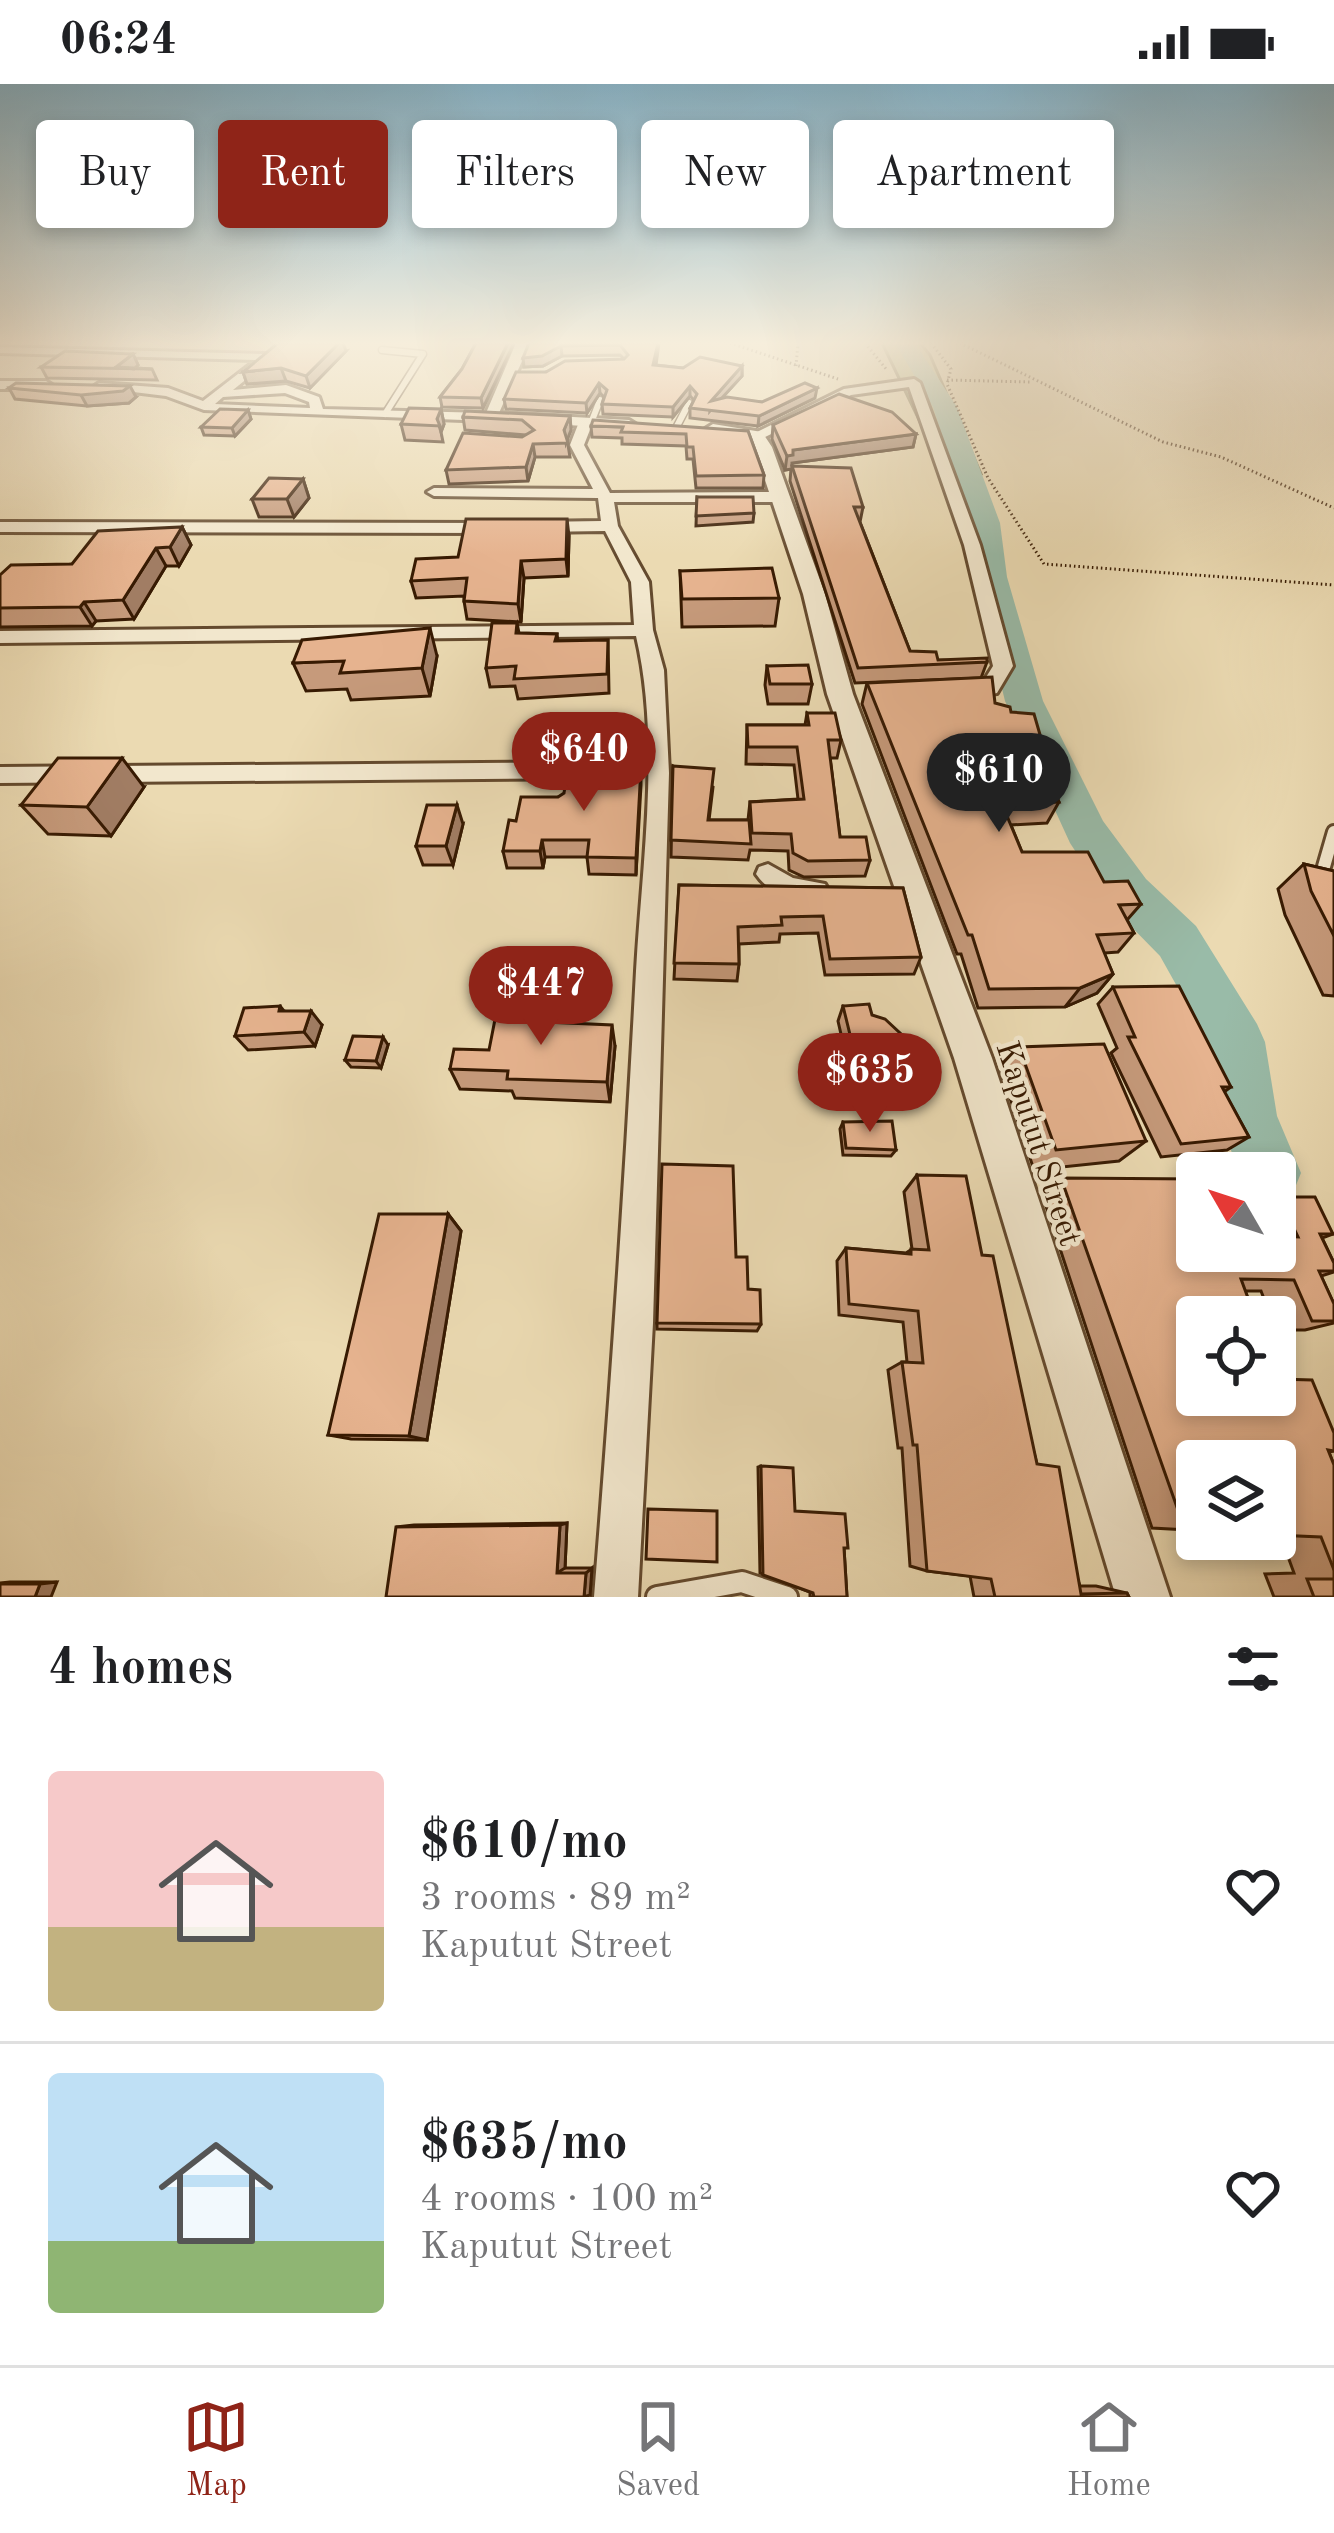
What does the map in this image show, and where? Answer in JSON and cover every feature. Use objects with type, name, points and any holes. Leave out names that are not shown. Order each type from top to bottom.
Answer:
[{"type":"street","points":[[376,414],[683,415],[756,436],[803,414]]},
{"type":"street","points":[[451,433],[478,414]]},
{"type":"street","points":[[925,414],[972,545],[1003,666],[990,688],[951,692]]},
{"type":"street","points":[[592,415],[577,445],[604,496],[610,526],[640,582],[654,670],[639,772],[635,1323],[616,1597]]},
{"type":"street","name":"Kaputut Street","points":[[756,436],[852,694],[903,891],[973,1058],[1142,1597]]},
{"type":"street","points":[[434,492],[779,497]]},
{"type":"street","points":[[0,527],[610,526]]},
{"type":"street","points":[[0,637],[644,630]]},
{"type":"street","points":[[0,775],[639,772]]},
{"type":"street","points":[[768,874],[788,888],[840,892]]},
{"type":"lane","points":[[1323,870],[1334,832]]},
{"type":"lane","points":[[657,1597],[742,1582],[787,1597]]},
{"type":"path","points":[[961,414],[988,478],[1044,564],[1334,585]]},
{"type":"path","points":[[1102,414],[1163,442],[1221,457],[1334,508]]},
{"type":"green space","points":[[916,414],[955,414],[981,474],[949,482]]},
{"type":"building","points":[[215,414],[245,414],[232,428],[201,427]]},
{"type":"building","points":[[406,414],[439,414],[440,426],[401,424]]},
{"type":"building","points":[[797,414],[894,414],[916,434],[793,450],[787,456],[773,425]]},
{"type":"building","points":[[570,416],[564,430],[568,443],[533,444],[526,467],[446,470],[463,433],[522,437],[534,430],[522,420],[463,417]]},
{"type":"building","points":[[593,420],[748,431],[764,475],[696,476],[693,447],[687,447],[686,434],[621,432],[623,427],[591,426]]},
{"type":"building","points":[[792,466],[851,468],[863,507],[854,507],[910,651],[936,652],[938,660],[987,658],[987,662],[858,668]]},
{"type":"building","points":[[269,478],[303,479],[287,499],[252,499]]},
{"type":"building","points":[[697,497],[753,497],[754,513],[696,516]]},
{"type":"building","points":[[466,519],[567,519],[566,559],[521,561],[518,604],[464,601],[467,578],[411,581],[416,559],[458,557]]},
{"type":"building","points":[[182,527],[170,547],[156,548],[123,600],[84,602],[80,607],[0,608],[0,575],[11,565],[72,564],[98,531]]},
{"type":"building","points":[[772,568],[779,598],[682,599],[680,571]]},
{"type":"building","points":[[492,623],[517,623],[516,633],[557,634],[555,641],[608,640],[607,674],[514,679],[516,666],[486,668]]},
{"type":"building","points":[[430,628],[422,668],[340,673],[344,661],[293,663],[302,640]]},
{"type":"building","points":[[808,665],[812,684],[770,684],[767,666]]},
{"type":"building","points":[[992,677],[995,703],[1010,707],[1011,712],[1034,714],[1041,738],[1029,737],[1059,802],[1002,804],[1022,852],[1088,852],[1104,882],[1128,881],[1141,904],[1119,905],[1134,933],[1097,935],[1113,974],[1080,988],[989,989],[972,935],[968,935],[867,683]]},
{"type":"building","points":[[807,713],[835,713],[841,740],[828,740],[840,837],[866,837],[870,860],[808,861],[793,853],[791,834],[752,833],[750,802],[804,799],[797,747],[748,747],[747,725],[809,725]]},
{"type":"building","points":[[58,758],[122,758],[87,807],[21,805]]},
{"type":"building","points":[[673,766],[714,769],[708,820],[749,820],[751,844],[671,840]]},
{"type":"building","points":[[568,767],[641,767],[636,858],[587,857],[589,840],[542,840],[540,851],[503,851],[509,820],[516,821],[521,797],[558,797],[564,793]]},
{"type":"building","points":[[427,805],[457,805],[446,846],[416,846]]},
{"type":"building","points":[[1304,864],[1334,871],[1334,936],[1311,891]]},
{"type":"building","points":[[679,885],[903,888],[921,957],[830,959],[823,916],[781,917],[782,925],[738,927],[739,964],[674,963]]},
{"type":"building","points":[[1179,986],[1231,1087],[1222,1087],[1249,1137],[1181,1144],[1128,1037],[1135,1037],[1113,987]]},
{"type":"building","points":[[498,1004],[548,1006],[546,1022],[612,1025],[607,1082],[507,1079],[508,1071],[450,1069],[454,1049],[489,1050]]},
{"type":"building","points":[[869,1004],[872,1015],[885,1019],[901,1034],[902,1055],[886,1066],[874,1066],[855,1055],[843,1006]]},
{"type":"building","points":[[280,1006],[279,1011],[311,1011],[304,1032],[235,1036],[244,1008]]},
{"type":"building","points":[[353,1036],[383,1037],[376,1061],[345,1060]]},
{"type":"building","points":[[1104,1044],[1146,1141],[1056,1150],[1019,1047]]},
{"type":"building","points":[[892,1121],[896,1150],[846,1148],[843,1122]]},
{"type":"building","points":[[662,1164],[733,1166],[736,1257],[747,1257],[748,1289],[760,1290],[761,1324],[657,1323]]},
{"type":"building","points":[[917,1175],[966,1176],[982,1255],[993,1256],[1037,1464],[1059,1467],[1081,1594],[1127,1593],[1129,1597],[995,1597],[991,1579],[927,1571],[917,1445],[913,1445],[902,1362],[923,1363],[918,1311],[849,1304],[846,1248],[911,1254],[911,1249],[929,1250]]},
{"type":"building","points":[[1061,1178],[1176,1179],[1176,1272],[1296,1272],[1296,1197],[1315,1197],[1333,1234],[1320,1234],[1334,1271],[1319,1271],[1334,1304],[1334,1321],[1312,1321],[1294,1280],[1241,1279],[1247,1296],[1176,1296],[1176,1416],[1296,1416],[1296,1380],[1312,1380],[1334,1433],[1334,1451],[1328,1450],[1334,1465],[1334,1570],[1321,1537],[1296,1536],[1296,1440],[1176,1440],[1176,1504]]},
{"type":"building","points":[[379,1214],[448,1214],[409,1436],[328,1435]]},
{"type":"building","points":[[761,1466],[793,1468],[795,1511],[845,1514],[847,1597],[814,1597],[763,1575]]},
{"type":"building","points":[[648,1509],[717,1511],[717,1562],[646,1559]]},
{"type":"building","points":[[560,1525],[557,1573],[586,1573],[584,1597],[386,1597],[396,1527]]},
{"type":"building","points":[[1307,1579],[1334,1579],[1334,1597],[1314,1597]]},
{"type":"building","points":[[0,1584],[40,1584],[35,1597],[0,1597]]},
{"type":"waterway","points":[[947,414],[985,523],[991,577],[1024,701],[1086,831],[1129,893],[1178,941],[1238,1042],[1248,1116],[1262,1152]]}]
